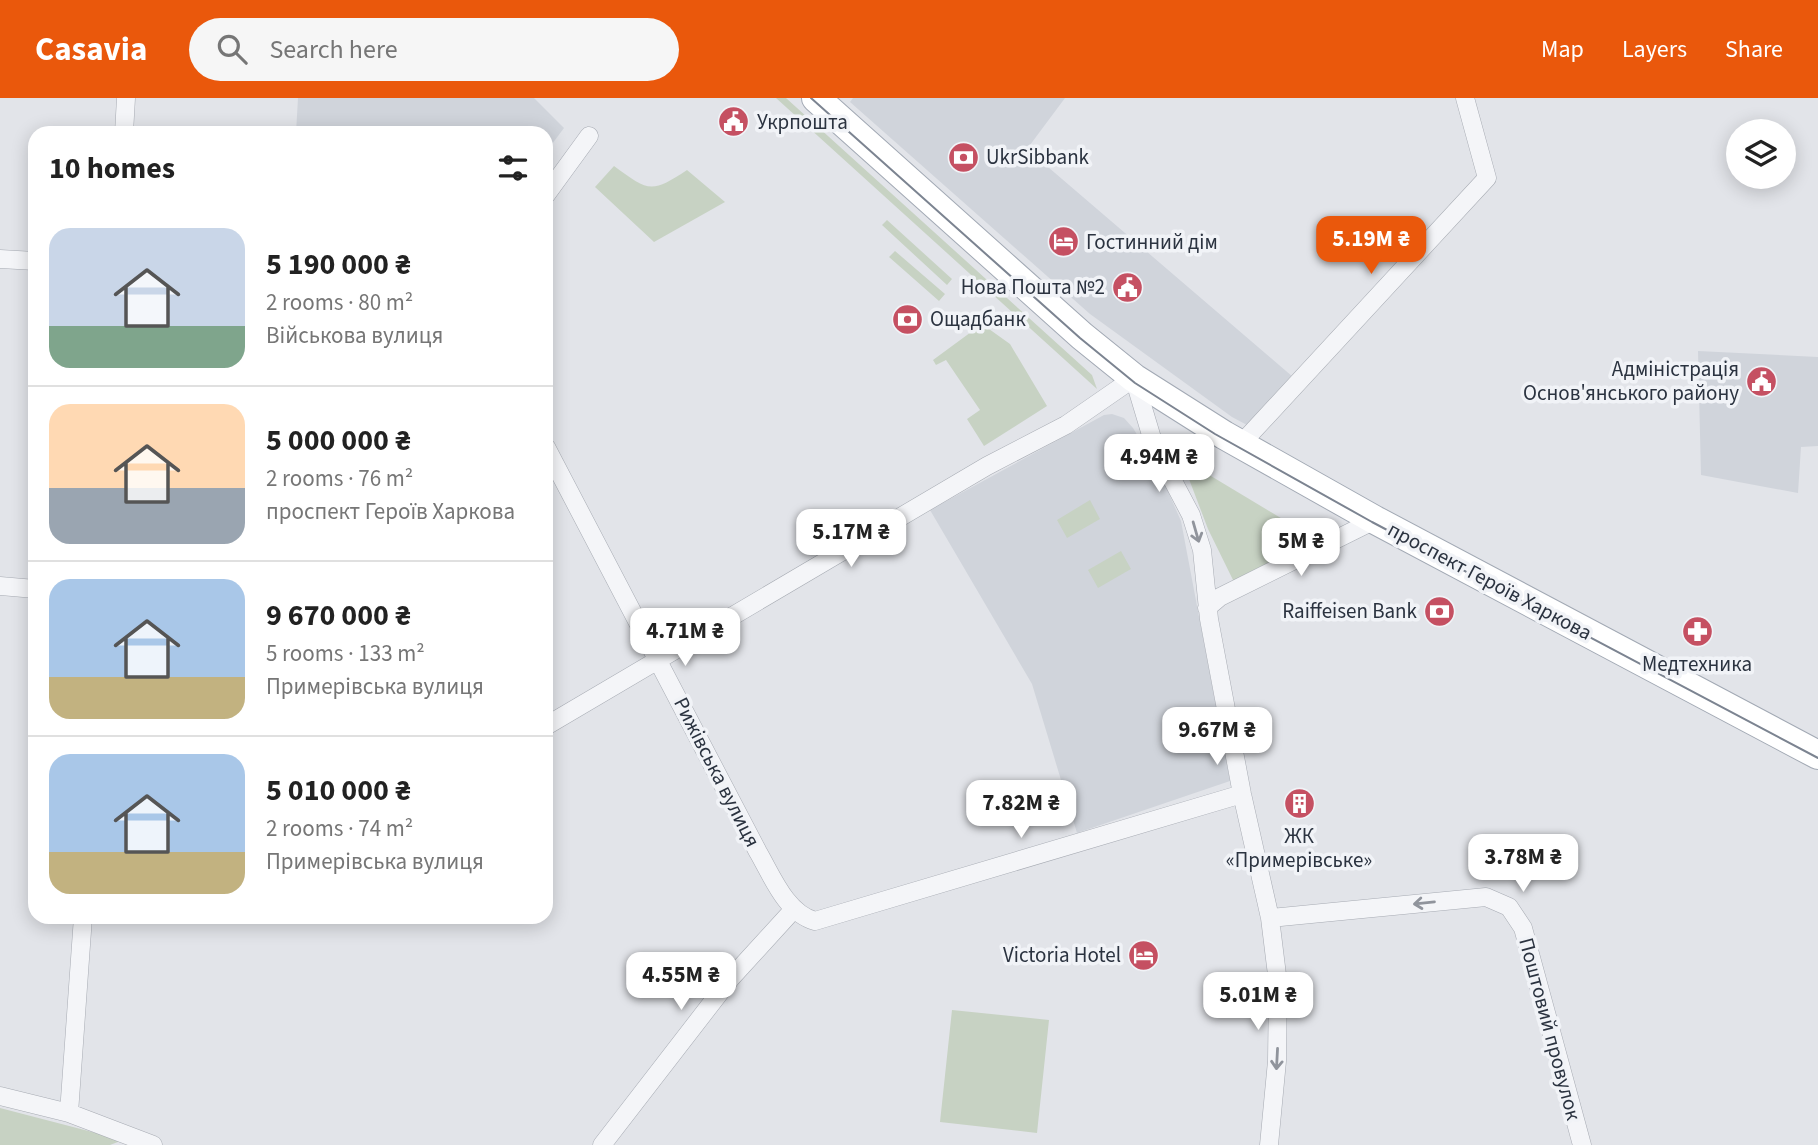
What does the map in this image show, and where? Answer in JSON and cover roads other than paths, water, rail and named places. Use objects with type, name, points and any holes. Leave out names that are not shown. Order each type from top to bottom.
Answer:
[{"type":"main road","name":"проспект Героїв Харкова","points":[[816,98],[1072,327],[1134,378],[1241,444],[1376,520],[1818,755]]},
{"type":"street","points":[[124,126],[126,98]]},
{"type":"street","points":[[1241,444],[1487,178],[1465,98]]},
{"type":"street","points":[[553,185],[589,136]]},
{"type":"street","points":[[0,259],[28,261]]},
{"type":"street","points":[[553,722],[987,466],[1066,425],[1134,378],[1154,445],[1191,515],[1202,550],[1208,608],[1242,794],[1270,918],[1278,983],[1277,1061],[1269,1145]]},
{"type":"street","name":"Рижівська вулиця","points":[[553,460],[660,660],[758,852],[794,909]]},
{"type":"street","points":[[1208,608],[1220,597],[1376,520]]},
{"type":"street","points":[[0,586],[28,588]]},
{"type":"street","points":[[602,1145],[732,978],[794,909],[802,918],[815,921],[1242,794]]},
{"type":"street","name":"Поштовий провулок","points":[[1270,918],[1486,897],[1509,907],[1522,928],[1583,1145]]},
{"type":"street","points":[[69,1113],[82,924]]},
{"type":"street","points":[[0,1096],[69,1113],[153,1145]]},
{"type":"tram line","points":[[811,98],[1080,338],[1135,383],[1215,434],[1372,522],[1818,758]]},
{"type":"place","name":"Укрпошта","points":[[734,122]]},
{"type":"place","name":"UkrSibbank","points":[[963,157]]},
{"type":"place","name":"Гостинний дім","points":[[1063,242]]},
{"type":"place","name":"Нова Пошта №2","points":[[1128,287]]},
{"type":"place","name":"Ощадбанк","points":[[907,319]]},
{"type":"place","name":"Адміністрація Основ'янського району","points":[[1762,381]]},
{"type":"place","name":"Raiffeisen Bank","points":[[1440,611]]},
{"type":"place","name":"Медтехника","points":[[1697,632]]},
{"type":"place","name":"ЖК «Примерівське»","points":[[1299,804]]},
{"type":"place","name":"Victoria Hotel","points":[[1144,955]]}]
